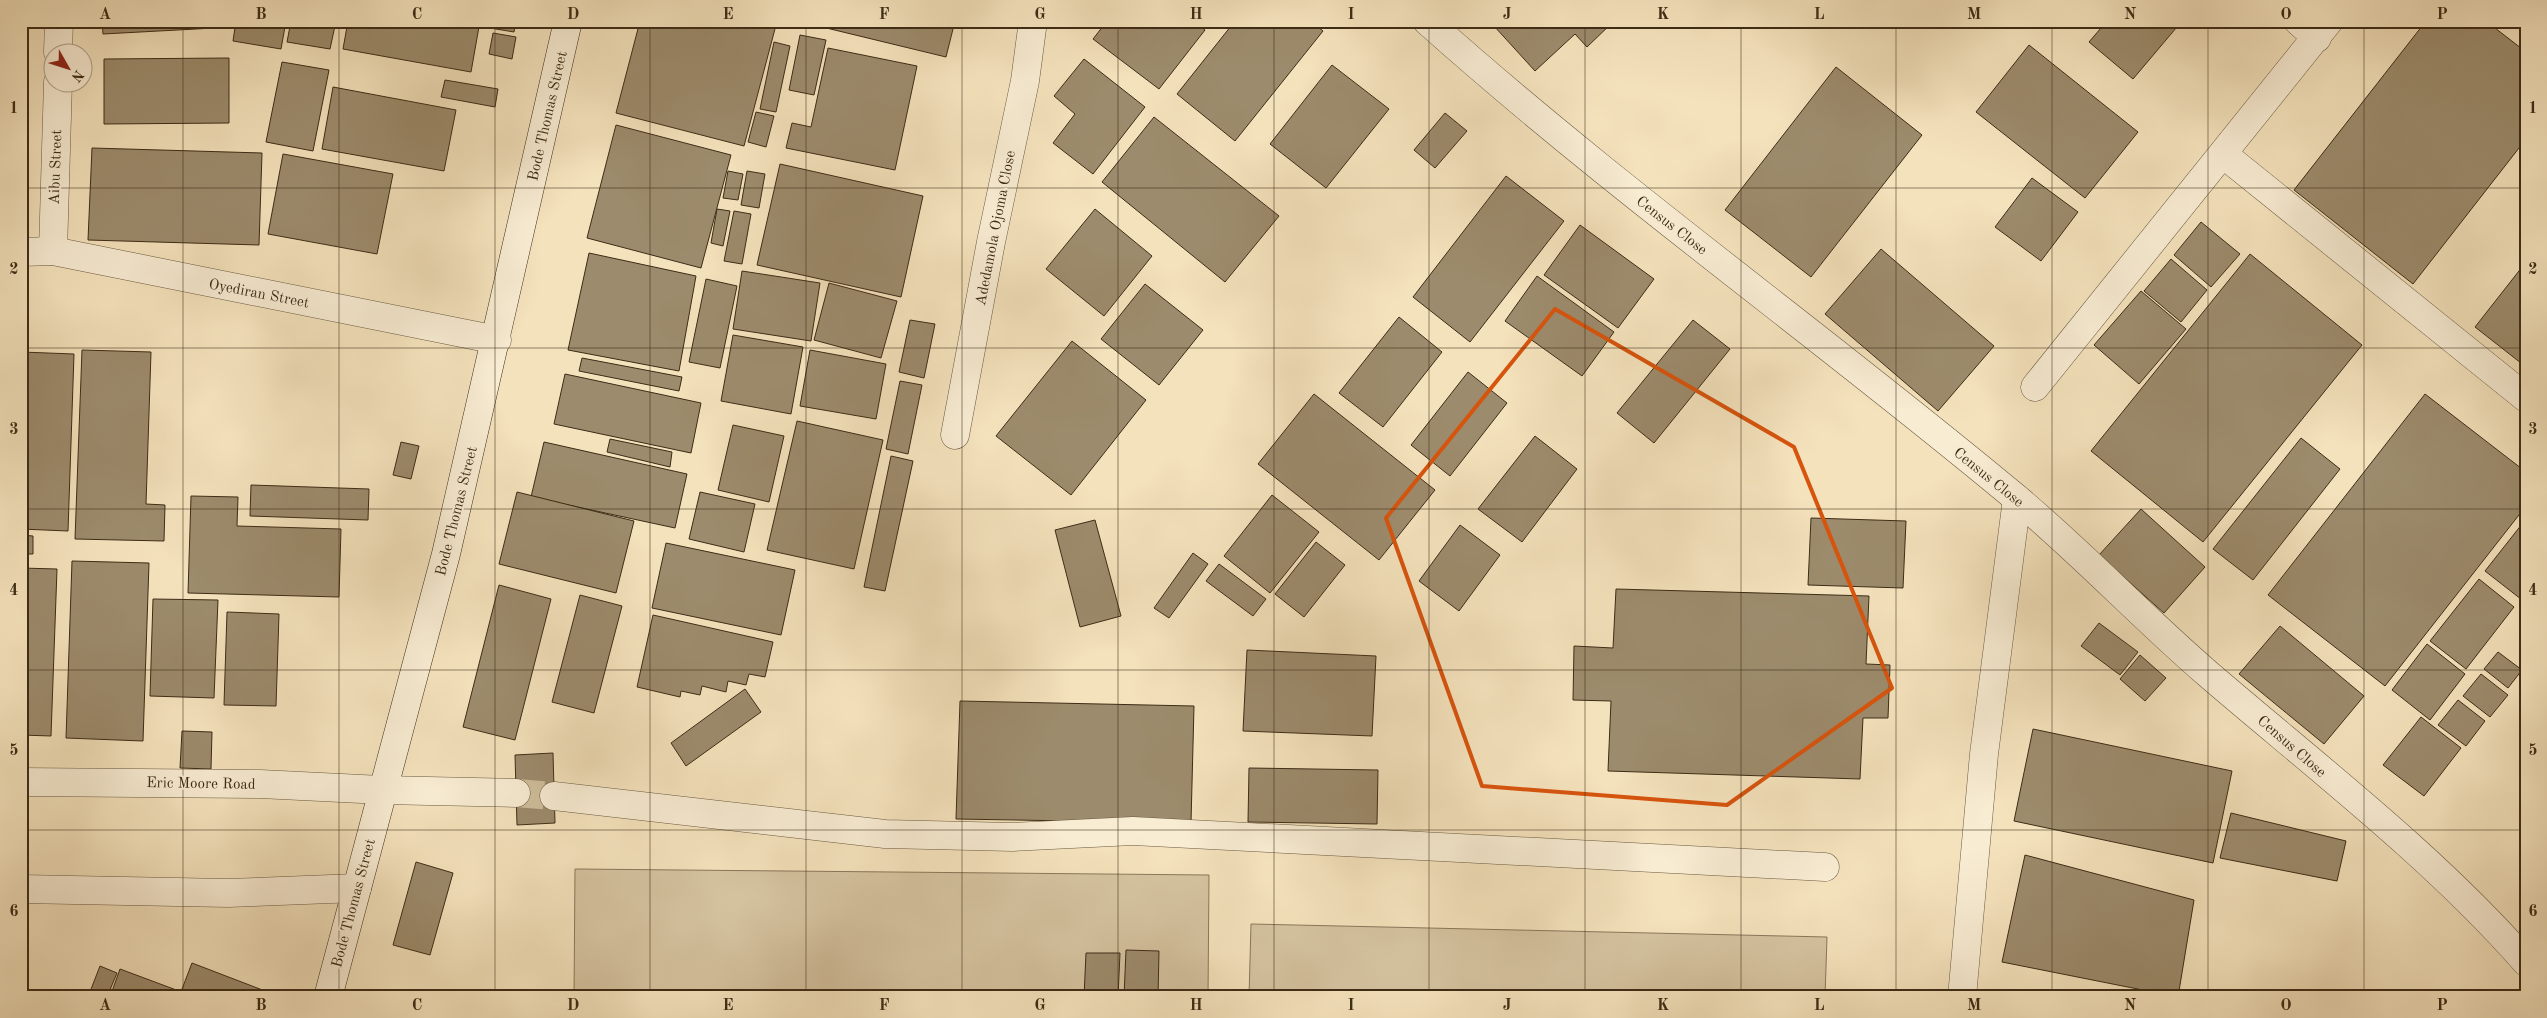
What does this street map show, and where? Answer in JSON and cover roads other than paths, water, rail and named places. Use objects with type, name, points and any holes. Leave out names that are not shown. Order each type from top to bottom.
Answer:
[{"type":"street","points":[[58,42],[59,21]]},
{"type":"street","name":"Bode Thomas Street","points":[[328,997],[446,554],[497,340],[568,21]]},
{"type":"street","name":"Adedamola Ojoma Close","points":[[955,435],[991,242],[1025,81],[1033,21]]},
{"type":"street","name":"Census Close","points":[[1428,21],[1509,94],[1565,140],[2017,499],[2180,650],[2466,898],[2526,962]]},
{"type":"street","points":[[2035,387],[2223,154],[2315,27]]},
{"type":"street","name":"Aibu Street","points":[[53,251],[58,92]]},
{"type":"street","points":[[2223,154],[2526,398]]},
{"type":"street","name":"Oyediran Street","points":[[21,252],[53,251],[497,340]]},
{"type":"street","points":[[1962,997],[1984,754],[2017,499]]},
{"type":"street","name":"Eric Moore Road","points":[[21,782],[260,784],[382,790],[516,793]]},
{"type":"street","points":[[554,796],[885,834],[1013,837],[1133,831],[1825,867]]},
{"type":"street","points":[[21,889],[228,893],[357,888]]},
{"type":"tunnel","points":[[516,793],[554,796]]}]
